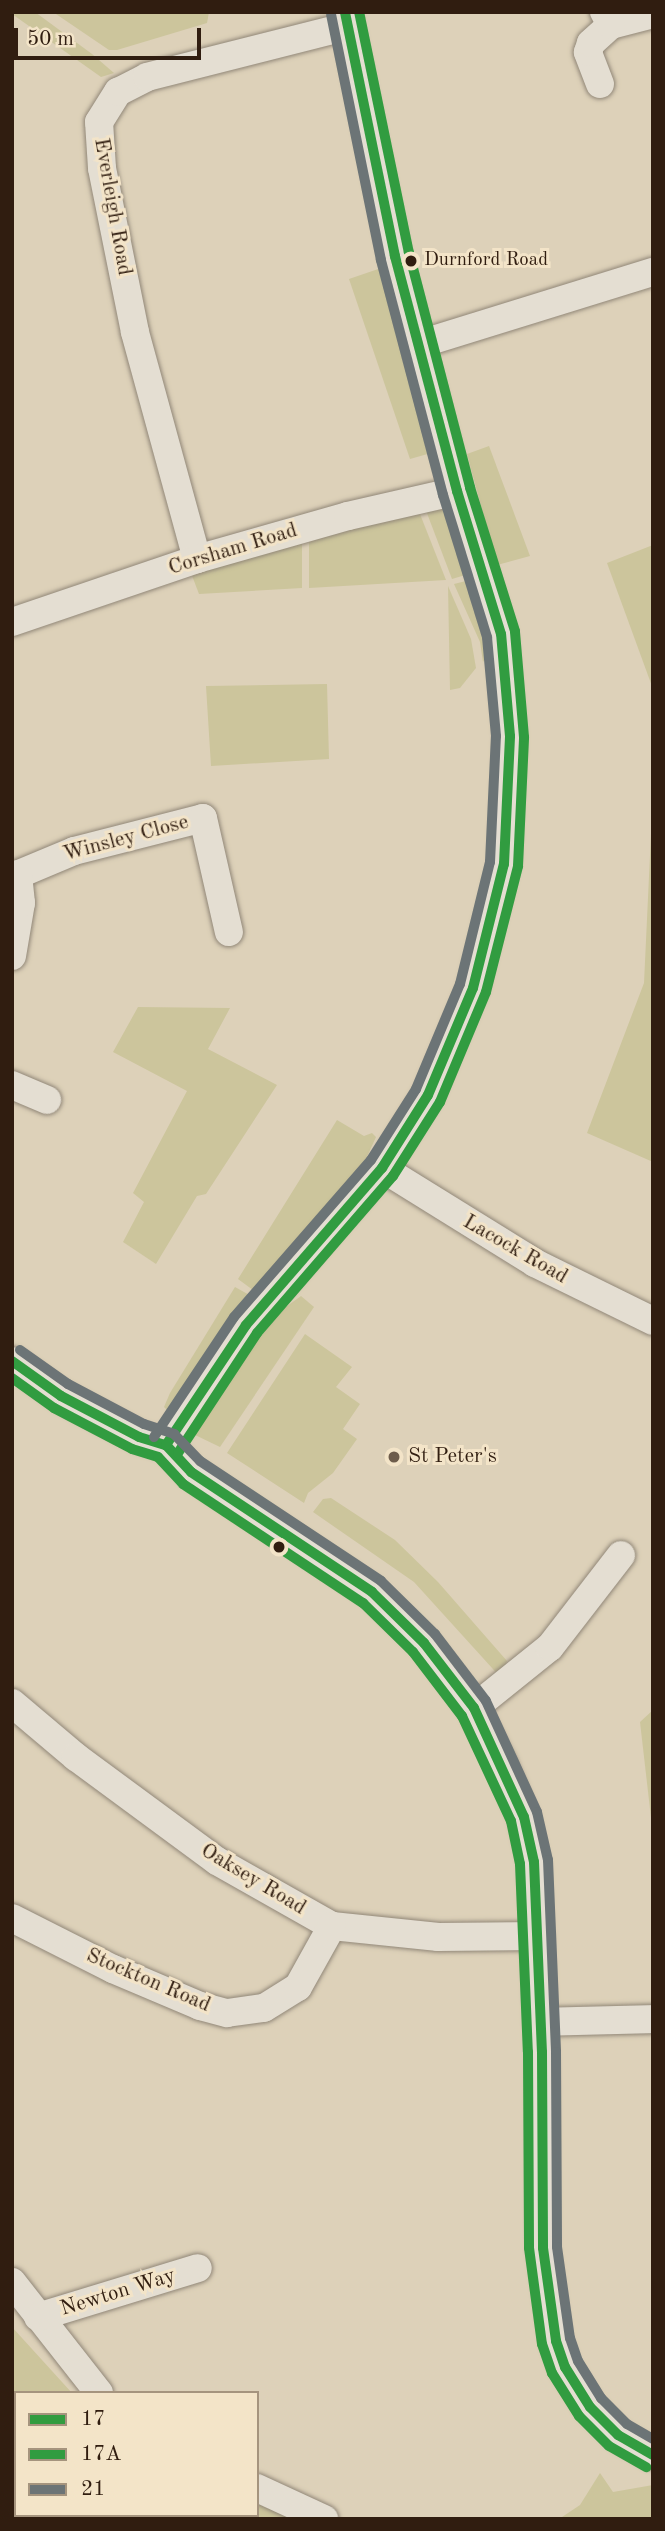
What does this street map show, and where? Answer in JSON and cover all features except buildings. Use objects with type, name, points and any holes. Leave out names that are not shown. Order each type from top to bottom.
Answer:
[{"type":"street","points":[[600,84],[588,52],[590,43],[608,19],[653,14]]},
{"type":"street","points":[[166,1445],[246,1325],[382,1168],[428,1095],[458,1027],[487,946],[504,864],[510,777],[506,663],[457,491],[387,224],[347,19]]},
{"type":"street","name":"Everleigh Road","points":[[197,559],[135,332],[102,168],[99,122],[118,92],[147,76],[347,19]]},
{"type":"street","points":[[420,344],[653,272]]},
{"type":"street","name":"Corsham Road","points":[[12,622],[197,559],[348,516],[457,491]]},
{"type":"street","name":"Winsley Close","points":[[12,956],[21,903],[15,875],[74,850],[203,818],[229,932]]},
{"type":"street","points":[[12,1085],[47,1100]]},
{"type":"street","name":"Lacock Road","points":[[382,1168],[485,1235],[653,1321]]},
{"type":"street","points":[[12,1361],[61,1396],[139,1437],[166,1445],[191,1472],[372,1592],[424,1643],[474,1708],[524,1817],[534,1862],[541,2022],[542,2248],[556,2341],[565,2367],[590,2407],[618,2435],[653,2455]]},
{"type":"street","points":[[474,1708],[550,1647],[587,1604],[621,1555]]},
{"type":"street","name":"Oaksey Road","points":[[12,1703],[86,1764],[217,1861],[332,1926],[401,1936],[538,1937]]},
{"type":"street","name":"Stockton Road","points":[[12,1918],[113,1969],[200,2007],[227,2013],[264,2008],[298,1987],[332,1926]]},
{"type":"street","points":[[541,2022],[653,2019]]},
{"type":"street","name":"Newton Way","points":[[38,2317],[198,2269]]},
{"type":"street","points":[[12,2282],[97,2391]]},
{"type":"street","points":[[259,2489],[324,2519]]},
{"type":"shaded area","points":[[35,12],[114,73],[101,77],[12,14]]},
{"type":"shaded area","points":[[53,12],[209,12],[207,23],[117,50],[109,50]]},
{"type":"shaded area","points":[[387,266],[438,451],[410,459],[349,279]]},
{"type":"shaded area","points":[[489,446],[530,556],[497,565],[467,454]]},
{"type":"shaded area","points":[[435,507],[451,513],[472,573],[452,579],[425,508]]},
{"type":"shaded area","points":[[418,509],[446,580],[309,588],[309,538]]},
{"type":"shaded area","points":[[302,540],[302,588],[199,594],[191,573]]},
{"type":"shaded area","points":[[653,545],[653,689],[607,563]]},
{"type":"shaded area","points":[[474,579],[491,648],[483,662],[480,642],[454,584]]},
{"type":"shaded area","points":[[448,586],[471,639],[476,668],[460,688],[450,690]]},
{"type":"shaded area","points":[[327,684],[329,759],[211,766],[206,686]]},
{"type":"shaded area","points":[[653,791],[653,1162],[587,1133],[644,983]]},
{"type":"shaded area","points":[[138,1007],[230,1008],[208,1049],[277,1085],[206,1194],[197,1196],[156,1264],[123,1242],[144,1202],[133,1193],[187,1091],[113,1052]]},
{"type":"shaded area","points":[[337,1120],[364,1136],[372,1133],[376,1137],[365,1161],[371,1165],[257,1293],[238,1279]]},
{"type":"shaded area","points":[[235,1287],[253,1297],[169,1412],[164,1407],[170,1393]]},
{"type":"shaded area","points":[[301,1296],[314,1307],[220,1447],[193,1434],[229,1367],[268,1320]]},
{"type":"shaded area","points":[[305,1334],[352,1367],[336,1387],[360,1404],[343,1429],[357,1439],[333,1473],[308,1493],[304,1503],[227,1453]]},
{"type":"shaded area","points":[[331,1498],[395,1540],[438,1582],[507,1661],[502,1679],[414,1582],[313,1512],[323,1499]]},
{"type":"shaded area","points":[[653,1710],[653,1835],[640,1722]]},
{"type":"shaded area","points":[[12,2327],[70,2391],[14,2391],[14,2517],[28,2517],[12,2519]]},
{"type":"shaded area","points":[[600,2473],[613,2492],[653,2485],[653,2519],[559,2519],[580,2505]]},
{"type":"shaded area","points":[[259,2504],[292,2519],[92,2519],[259,2517]]},
{"type":"transit line","name":"17","points":[[166,1445],[246,1325],[382,1168],[428,1095],[473,988],[504,864],[510,736],[501,634],[457,491],[395,256],[345,12]]},
{"type":"transit line","name":"17A","points":[[178,1453],[257,1333],[393,1176],[440,1102],[486,992],[518,866],[524,737],[515,631],[470,487],[409,253],[359,12]]},
{"type":"transit line","name":"21","points":[[154,1437],[234,1317],[371,1160],[416,1089],[460,984],[490,862],[496,736],[487,637],[443,495],[381,260],[331,15]]},
{"type":"transit line","name":"21","points":[[20,1350],[68,1384],[144,1424],[174,1434],[200,1461],[381,1581],[435,1634],[486,1701],[537,1812],[548,1860],[556,2052],[557,2247],[570,2338],[578,2361],[601,2398],[627,2424],[653,2439]]},
{"type":"transit line","name":"17","points":[[12,1361],[61,1396],[139,1437],[166,1445],[191,1472],[372,1592],[424,1643],[474,1708],[524,1817],[534,1862],[542,2052],[543,2248],[556,2341],[565,2367],[590,2407],[618,2435],[653,2455]]},
{"type":"transit line","name":"17A","points":[[12,1378],[54,1408],[132,1449],[158,1457],[183,1484],[363,1603],[413,1652],[462,1716],[511,1821],[520,1864],[528,2052],[529,2248],[542,2344],[552,2373],[579,2416],[609,2446],[646,2467]]},
{"type":"place","name":"Durnford Road","points":[[411,261]]},
{"type":"place","name":"St Peter's","points":[[394,1457]]}]
